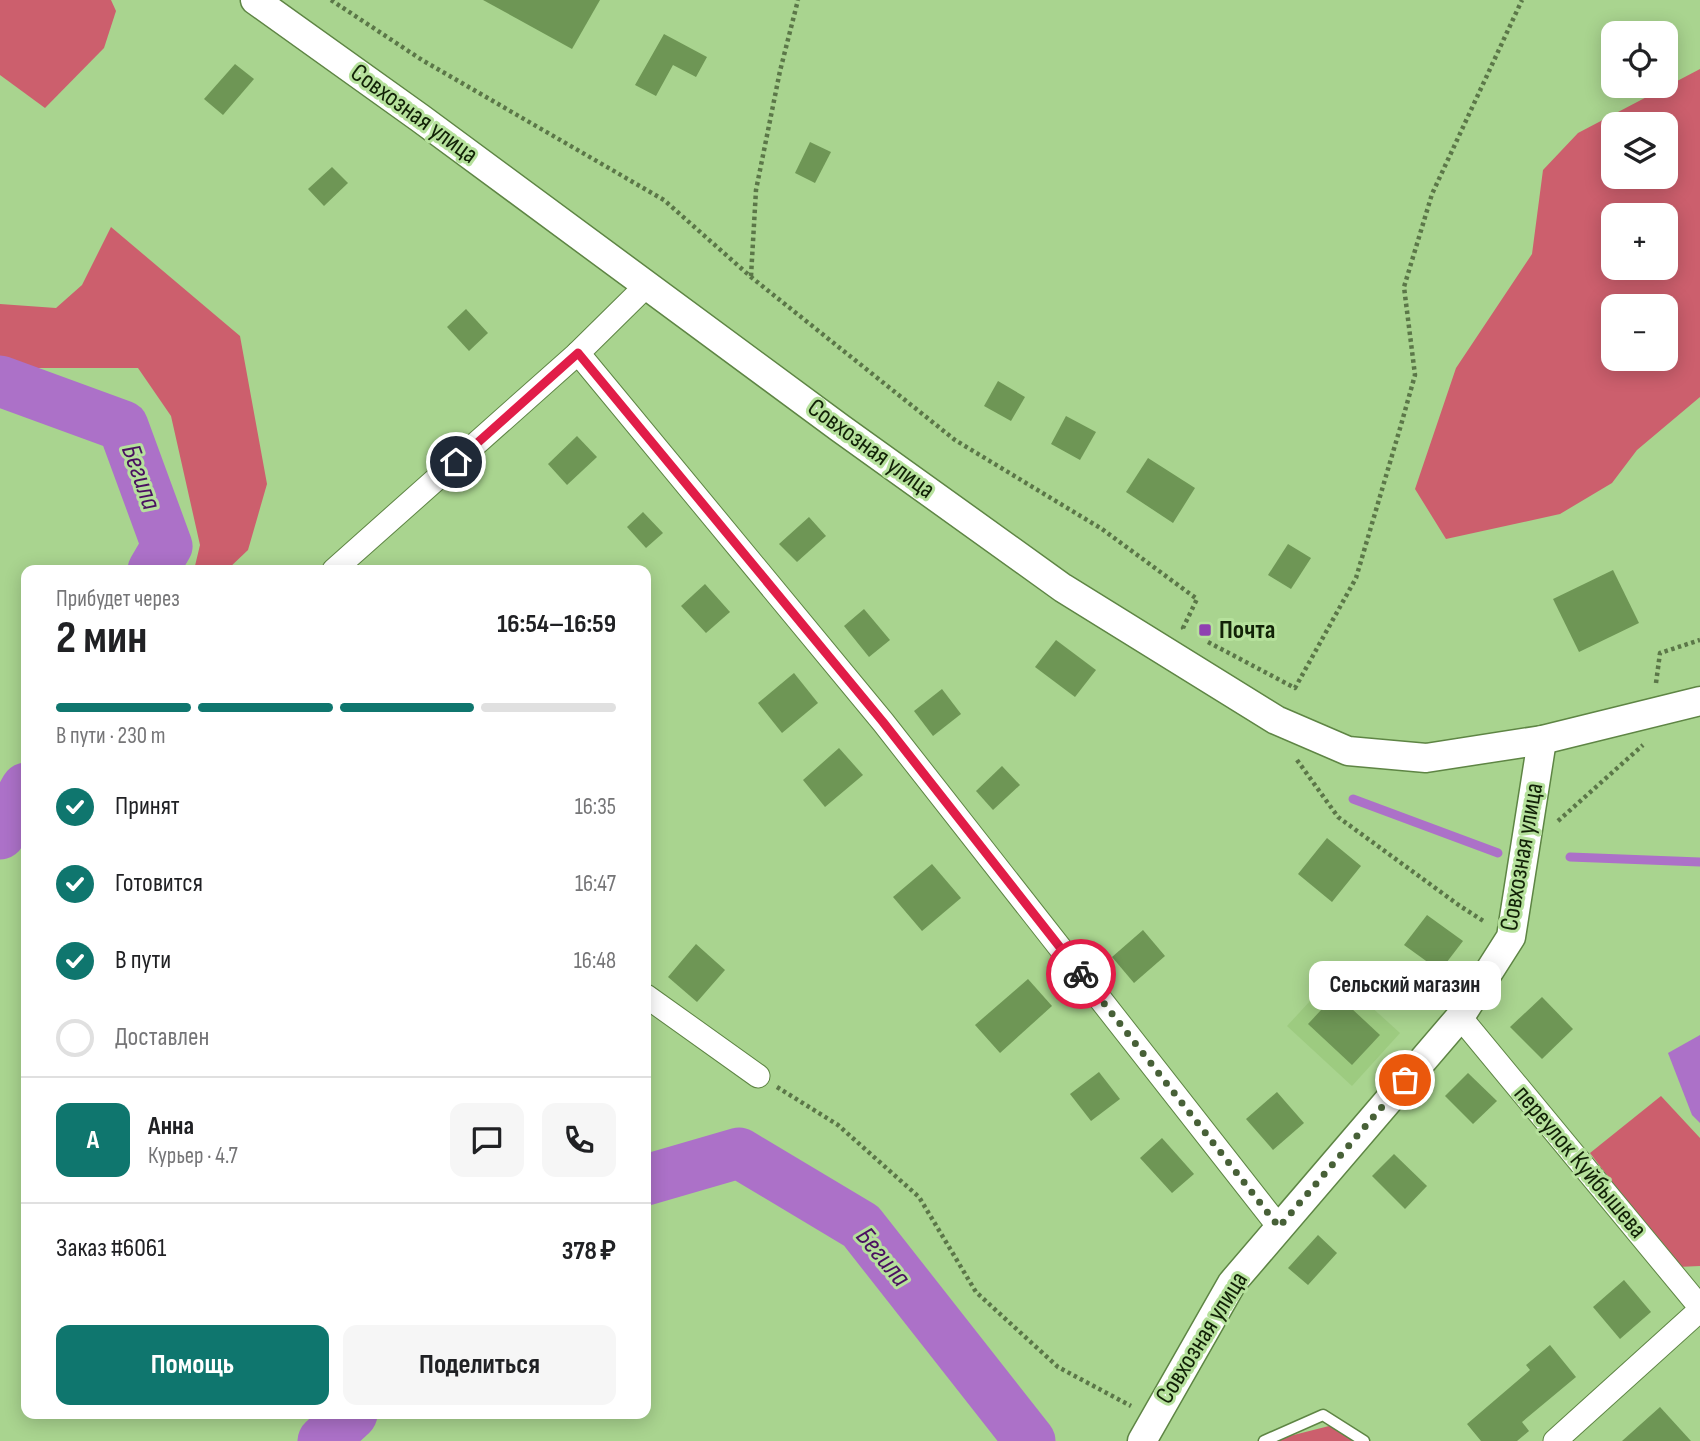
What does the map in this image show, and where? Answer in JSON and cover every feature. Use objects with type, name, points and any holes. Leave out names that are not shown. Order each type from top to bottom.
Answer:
[{"type":"street","name":"Совхозная улица","points":[[255,0],[1063,588],[1276,720],[1348,751],[1426,758],[1542,740],[1700,701]]},
{"type":"street","points":[[340,565],[578,353],[647,285]]},
{"type":"street","points":[[578,353],[883,722],[1279,1227]]},
{"type":"street","name":"Совхозная улица","points":[[1148,1429],[1232,1283],[1460,1017],[1511,937],[1542,740]]},
{"type":"street","points":[[651,1000],[758,1076]]},
{"type":"street","name":"переулок Куйбышева","points":[[1460,1017],[1700,1308],[1555,1441]]},
{"type":"lane","points":[[1264,1441],[1323,1415],[1364,1441]]},
{"type":"path","points":[[331,0],[422,60],[664,200],[751,277],[955,440],[1102,529],[1197,599],[1183,628],[1194,634]]},
{"type":"path","points":[[751,277],[756,190],[780,71],[798,0]]},
{"type":"path","points":[[1204,640],[1295,688],[1356,578],[1415,374],[1405,287],[1433,194],[1522,0]]},
{"type":"path","points":[[1550,829],[1648,740],[1660,653],[1700,640]]},
{"type":"path","points":[[1227,690],[1246,663]]},
{"type":"path","points":[[1293,755],[1338,817],[1460,906],[1511,937]]},
{"type":"path","points":[[758,1076],[838,1125],[919,1197],[976,1293],[1058,1367],[1148,1429]]},
{"type":"shaded area","points":[[0,0],[111,0],[116,11],[104,48],[45,108],[0,75]]},
{"type":"shaded area","points":[[1700,69],[1700,397],[1637,450],[1612,483],[1560,514],[1446,539],[1415,489],[1456,368],[1532,254],[1543,170],[1578,133],[1601,121],[1601,189],[1678,189],[1678,112],[1618,112],[1645,98],[1678,98],[1678,81]]},
{"type":"shaded area","points":[[111,227],[240,336],[267,484],[248,550],[232,565],[195,565],[200,545],[171,416],[138,368],[20,368],[0,359],[0,304],[56,308],[82,285]]},
{"type":"shaded area","points":[[1335,974],[1400,1033],[1352,1086],[1287,1026]]},
{"type":"shaded area","points":[[1700,1035],[1700,1123],[1692,1115],[1668,1053]]},
{"type":"shaded area","points":[[1661,1096],[1700,1138],[1700,1266],[1677,1267],[1590,1153]]},
{"type":"shaded area","points":[[1333,1425],[1352,1441],[1270,1441]]},
{"type":"building","points":[[483,0],[600,0],[572,49]]},
{"type":"building","points":[[664,34],[707,57],[696,77],[673,65],[656,96],[635,85]]},
{"type":"building","points":[[235,64],[254,79],[223,115],[204,99]]},
{"type":"building","points":[[810,142],[831,152],[815,183],[795,173]]},
{"type":"building","points":[[332,167],[348,183],[324,206],[308,189]]},
{"type":"building","points":[[466,309],[488,333],[469,351],[447,327]]},
{"type":"building","points":[[998,381],[1025,397],[1011,421],[984,406]]},
{"type":"building","points":[[1066,416],[1096,432],[1080,460],[1051,444]]},
{"type":"building","points":[[577,436],[597,457],[567,485],[548,464]]},
{"type":"building","points":[[1148,458],[1195,488],[1173,523],[1126,492]]},
{"type":"building","points":[[643,512],[663,533],[646,548],[627,527]]},
{"type":"building","points":[[809,517],[826,536],[797,562],[779,544]]},
{"type":"building","points":[[1288,544],[1311,558],[1291,589],[1268,575]]},
{"type":"building","points":[[1613,570],[1639,623],[1579,652],[1553,599]]},
{"type":"building","points":[[705,584],[730,612],[706,633],[681,606]]},
{"type":"building","points":[[864,609],[890,640],[869,657],[844,626]]},
{"type":"building","points":[[1056,640],[1096,670],[1075,697],[1035,667]]},
{"type":"building","points":[[794,673],[818,703],[782,733],[758,703]]},
{"type":"building","points":[[942,689],[961,714],[933,736],[914,711]]},
{"type":"building","points":[[839,748],[863,775],[825,807],[803,780]]},
{"type":"building","points":[[1002,766],[1020,785],[993,810],[976,791]]},
{"type":"building","points":[[1327,838],[1361,866],[1332,902],[1298,874]]},
{"type":"building","points":[[932,864],[961,898],[922,931],[893,897]]},
{"type":"building","points":[[1427,915],[1463,941],[1440,971],[1404,945]]},
{"type":"building","points":[[1143,930],[1165,956],[1134,983],[1112,957]]},
{"type":"building","points":[[696,944],[725,970],[697,1002],[668,977]]},
{"type":"building","points":[[1028,979],[1052,1006],[1000,1053],[975,1025]]},
{"type":"building","points":[[1336,994],[1380,1035],[1352,1065],[1308,1024]]},
{"type":"building","points":[[1542,997],[1573,1029],[1542,1059],[1510,1027]]},
{"type":"building","points":[[1099,1072],[1120,1099],[1091,1121],[1070,1094]]},
{"type":"building","points":[[1468,1073],[1497,1101],[1473,1124],[1445,1096]]},
{"type":"building","points":[[1277,1092],[1304,1123],[1273,1150],[1246,1119]]},
{"type":"building","points":[[1162,1138],[1194,1174],[1172,1193],[1140,1158]]},
{"type":"building","points":[[1394,1154],[1427,1186],[1405,1209],[1372,1176]]},
{"type":"building","points":[[1318,1235],[1337,1253],[1308,1285],[1288,1268]]},
{"type":"building","points":[[1624,1280],[1651,1312],[1620,1339],[1593,1307]]},
{"type":"building","points":[[1550,1345],[1576,1377],[1522,1422],[1529,1431],[1517,1441],[1481,1441],[1467,1424],[1530,1370],[1526,1365]]},
{"type":"building","points":[[1660,1407],[1691,1441],[1622,1441]]},
{"type":"waterway","name":"Бегила","points":[[0,381],[123,426],[167,546],[156,565]]},
{"type":"waterway","name":"Бегила","points":[[0,834],[21,797]]},
{"type":"waterway","points":[[1353,799],[1498,853]]},
{"type":"waterway","points":[[1570,857],[1700,862]]},
{"type":"waterway","name":"Бегила","points":[[651,1179],[739,1153],[861,1226],[1030,1441]]},
{"type":"waterway","name":"Бегила","points":[[323,1441],[347,1419]]},
{"type":"way so far","points":[[1081,974],[1279,1227],[1405,1080]]},
{"type":"place","name":"Почта","points":[[1205,630]]},
{"type":"place","name":"Сельский магазин","points":[[1405,1080]]},
{"type":"route","points":[[456,462],[578,353],[883,722],[1081,974]]}]
